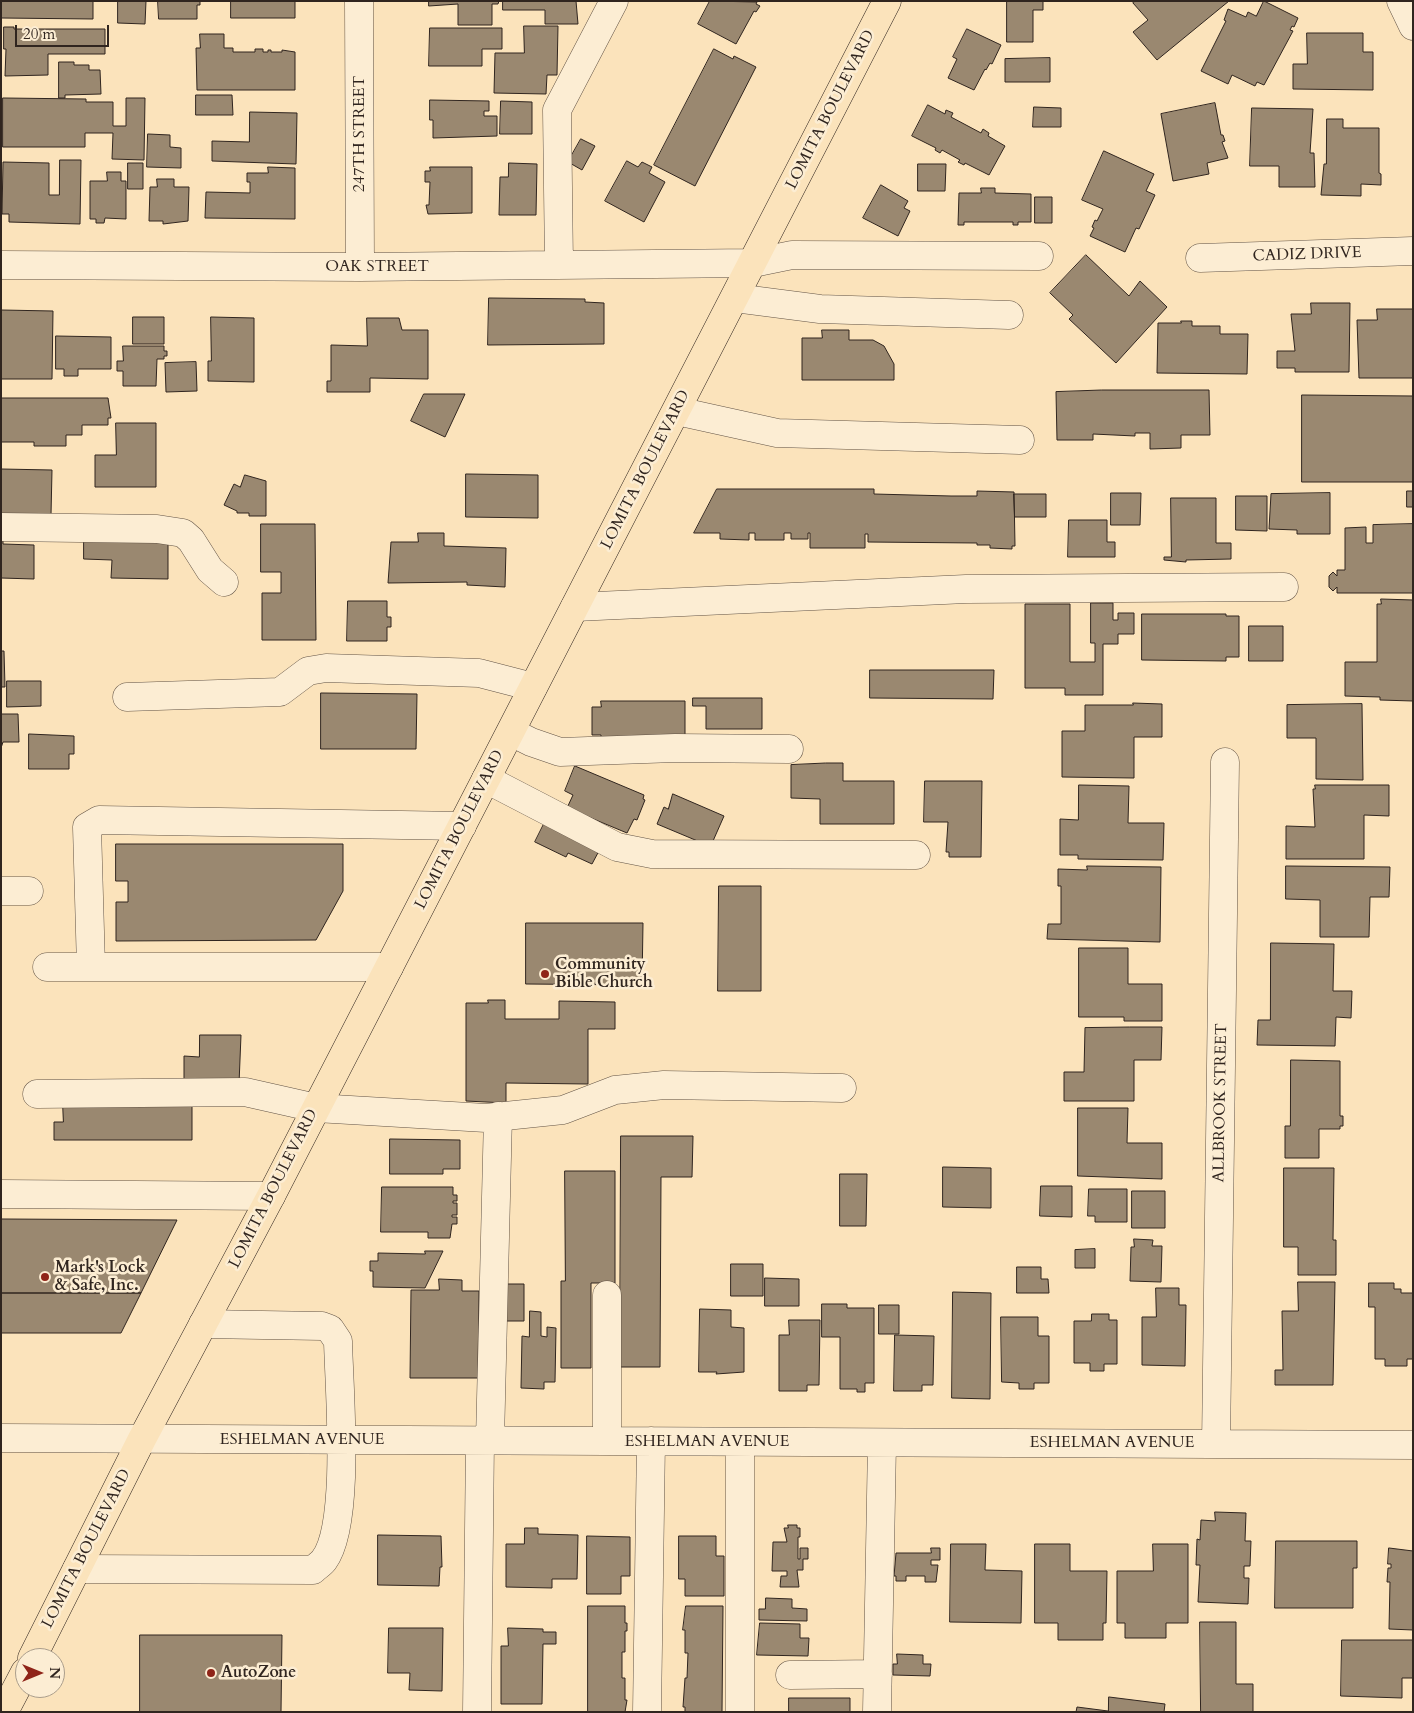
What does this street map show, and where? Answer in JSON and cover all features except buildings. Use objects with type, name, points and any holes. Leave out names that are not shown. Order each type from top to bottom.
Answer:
[{"type":"main road","name":"LOMITA BOULEVARD","points":[[37,1648],[142,1439],[271,1196],[887,1]]},
{"type":"main road","points":[[4,1712],[15,1691]]},
{"type":"street","name":"247TH STREET","points":[[359,1],[360,267]]},
{"type":"street","points":[[558,265],[557,110],[614,1]]},
{"type":"street","points":[[1401,1],[1413,26]]},
{"type":"street","name":"CADIZ DRIVE","points":[[1200,258],[1413,251]]},
{"type":"street","name":"OAK STREET","points":[[1,265],[360,267],[753,263],[792,255],[1039,256]]},
{"type":"street","points":[[735,298],[820,309],[1009,315]]},
{"type":"street","points":[[676,411],[777,433],[1020,440]]},
{"type":"street","points":[[1,527],[157,529],[183,533],[192,540],[210,570],[224,582]]},
{"type":"street","points":[[575,607],[966,589],[1284,587]]},
{"type":"street","points":[[127,697],[280,692],[308,671],[326,668],[479,673],[534,688]]},
{"type":"street","points":[[511,732],[560,752],[675,748],[789,749]]},
{"type":"street","name":"ALLBROOK STREET","points":[[1216,1444],[1225,762]]},
{"type":"street","points":[[486,779],[617,847],[652,854],[916,855]]},
{"type":"street","points":[[91,967],[87,827],[99,820],[462,826]]},
{"type":"street","points":[[1,891],[28,892]]},
{"type":"street","points":[[47,967],[389,967]]},
{"type":"street","points":[[37,1094],[245,1092],[316,1108],[486,1118],[563,1110],[615,1090],[664,1086],[842,1088]]},
{"type":"street","points":[[477,1712],[485,1440],[498,1116]]},
{"type":"street","points":[[1,1194],[271,1196]]},
{"type":"street","points":[[607,1295],[607,1441]]},
{"type":"street","points":[[77,1569],[313,1570],[324,1560],[334,1537],[339,1506],[341,1440],[338,1341],[330,1329],[322,1326],[204,1324]]},
{"type":"street","name":"ESHELMAN AVENUE","points":[[1,1438],[1413,1445]]},
{"type":"street","points":[[647,1712],[652,1441]]},
{"type":"street","points":[[740,1442],[740,1712]]},
{"type":"street","points":[[877,1712],[882,1442]]},
{"type":"street","points":[[790,1675],[878,1674]]},
{"type":"place","name":"Community Bible Church","points":[[545,974]]},
{"type":"place","name":"Mark's Lock & Safe, Inc.","points":[[45,1277]]},
{"type":"place","name":"AutoZone","points":[[211,1673]]}]
